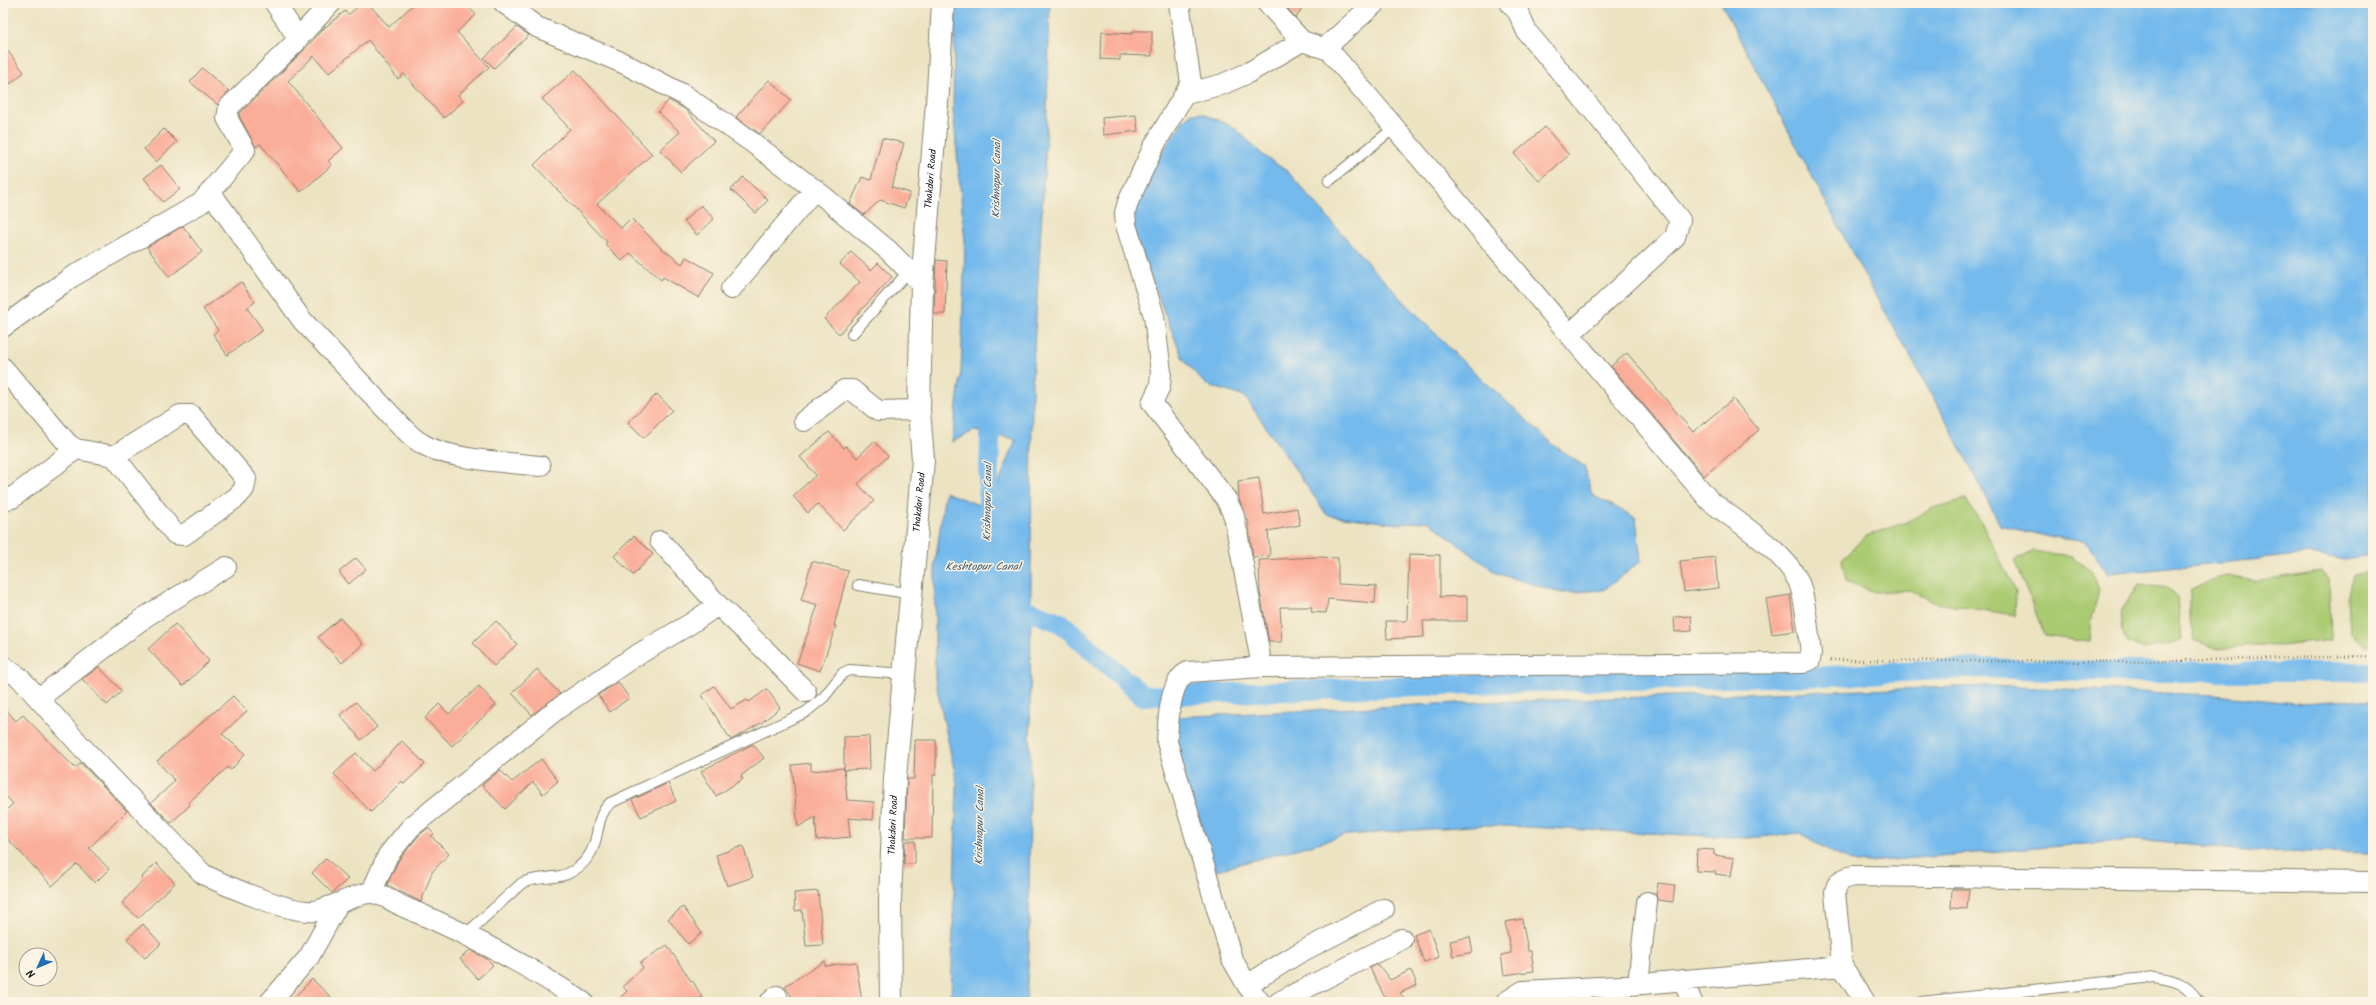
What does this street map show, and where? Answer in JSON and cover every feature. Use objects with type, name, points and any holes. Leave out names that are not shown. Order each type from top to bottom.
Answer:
[{"type":"street","points":[[275,3],[298,38]]},
{"type":"street","points":[[3,327],[70,278],[183,215],[211,194],[246,150],[227,118],[226,112],[229,107],[295,43],[331,3]]},
{"type":"street","points":[[504,3],[537,27],[623,63],[684,95],[753,143],[815,189],[916,277]]},
{"type":"street","name":"Thakdari Road","points":[[892,1002],[890,900],[895,778],[923,460],[919,410],[916,277],[938,91],[943,3]]},
{"type":"street","points":[[1179,3],[1191,74],[1191,83],[1186,94],[1154,146],[1128,202],[1126,225],[1154,316],[1161,372],[1160,386],[1152,403],[1226,499],[1234,516],[1262,667]]},
{"type":"street","points":[[1260,1002],[1246,985],[1232,959],[1168,742],[1168,718],[1177,681],[1188,672],[1262,667],[1803,663],[1810,660],[1811,653],[1801,588],[1792,569],[1778,554],[1710,501],[1329,50],[1302,41],[1268,3]]},
{"type":"street","points":[[1325,48],[1375,3]]},
{"type":"street","points":[[1510,3],[1518,12],[1527,32],[1600,119],[1680,220],[1675,237],[1569,335]]},
{"type":"street","points":[[1186,94],[1223,84],[1248,73],[1302,41]]},
{"type":"street","points":[[731,289],[815,189]]},
{"type":"street","points":[[211,194],[302,320],[383,409],[415,439],[437,450],[462,456],[540,466]]},
{"type":"street","points":[[3,368],[68,444],[76,449],[114,456],[175,534],[184,535],[237,496],[244,489],[246,479],[191,415],[180,415],[114,456]]},
{"type":"street","points":[[804,421],[844,390],[852,390],[878,411],[919,410]]},
{"type":"street","points":[[3,496],[8,499],[12,498],[76,449]]},
{"type":"street","points":[[660,541],[718,606],[767,652],[806,692]]},
{"type":"street","points":[[38,698],[145,617],[226,567]]},
{"type":"street","points":[[371,893],[388,855],[410,827],[556,710],[632,658],[718,606]]},
{"type":"street","points":[[3,666],[20,678],[202,874],[220,883],[295,909],[313,911],[337,906],[351,898],[371,893],[422,914],[532,969],[583,1002]]},
{"type":"street","points":[[1865,1002],[1842,966],[1835,892],[1837,884],[1843,879],[1853,876],[2373,882]]},
{"type":"street","points":[[1638,984],[1647,902]]},
{"type":"street","points":[[270,1002],[309,957],[337,906]]},
{"type":"street","points":[[1246,985],[1299,953],[1384,909]]},
{"type":"street","points":[[1279,1002],[1402,939]]},
{"type":"street","points":[[1506,1002],[1523,991],[1638,984],[1842,966]]},
{"type":"street","points":[[1683,980],[1692,1002]]},
{"type":"lane","points":[[1329,181],[1395,127]]},
{"type":"lane","points":[[852,334],[916,277]]},
{"type":"lane","points":[[858,585],[912,594]]},
{"type":"lane","points":[[464,935],[522,883],[530,880],[558,877],[572,871],[587,859],[595,846],[602,813],[610,803],[806,712],[816,706],[843,672],[849,670],[904,674]]},
{"type":"lane","points":[[1921,1002],[2154,977],[2172,980],[2187,987],[2199,1002]]},
{"type":"path","points":[[1810,660],[2128,662],[2373,656]]},
{"type":"green space","points":[[1965,499],[1983,525],[2016,592],[2015,615],[1935,603],[1910,590],[1875,592],[1846,581],[1842,559],[1866,536],[1905,523],[1933,508]]},
{"type":"green space","points":[[2032,551],[2072,556],[2092,572],[2099,590],[2092,620],[2090,641],[2044,635],[2015,560]]},
{"type":"green space","points":[[2322,571],[2329,580],[2331,640],[2281,646],[2253,645],[2218,649],[2194,641],[2190,619],[2190,591],[2210,580],[2228,576],[2254,581]]},
{"type":"green space","points":[[2373,571],[2373,647],[2366,646],[2350,633],[2348,595],[2353,575]]},
{"type":"green space","points":[[2139,585],[2170,588],[2177,598],[2181,639],[2171,644],[2144,649],[2127,641],[2122,632],[2120,612]]},
{"type":"water","name":"Keshtopur Canal","points":[[955,3],[1050,3],[1046,140],[1032,385],[1029,948],[1026,1002],[951,1002],[957,783],[935,679],[935,565],[945,492],[989,509],[1016,439],[974,431],[952,442],[961,374],[965,242],[953,109]]},
{"type":"water","points":[[1721,3],[2373,3],[2373,555],[2344,559],[2310,554],[2108,574],[2084,541],[2054,538],[2000,525],[1951,429],[1862,271]]},
{"type":"water","points":[[1192,113],[1202,113],[1235,128],[1264,156],[1287,171],[1372,268],[1458,357],[1555,446],[1584,466],[1592,495],[1636,518],[1641,561],[1604,590],[1561,593],[1496,573],[1428,521],[1399,524],[1327,515],[1245,397],[1205,384],[1183,359],[1136,241],[1132,211],[1154,164],[1184,120]]},
{"type":"water","points":[[1990,686],[2214,695],[2304,704],[2373,699],[2373,853],[2259,851],[2133,840],[1856,863],[1835,854],[1800,833],[1749,838],[1485,825],[1347,835],[1214,871],[1172,741],[1175,717],[1458,703]]},
{"type":"building","points":[[362,3],[368,3],[389,27],[415,3],[465,3],[476,15],[457,32],[489,67],[458,95],[463,101],[444,118],[404,74],[398,79],[368,40],[329,73],[314,56],[288,81],[343,148],[328,161],[332,165],[301,192],[260,144],[256,147],[239,116],[240,113],[303,51],[322,30],[345,11],[348,15]]},
{"type":"building","points":[[1283,3],[1305,3],[1296,18]]},
{"type":"building","points":[[517,27],[529,35],[494,68],[484,58]]},
{"type":"building","points":[[1132,31],[1152,31],[1152,56],[1120,55],[1120,60],[1101,59],[1102,32],[1132,34]]},
{"type":"building","points":[[3,45],[24,72],[10,84],[3,75]]},
{"type":"building","points":[[202,68],[229,91],[218,105],[190,82]]},
{"type":"building","points":[[575,70],[652,154],[597,204],[621,228],[631,218],[660,247],[682,264],[686,257],[714,273],[699,298],[663,277],[661,280],[630,253],[622,261],[605,244],[607,242],[534,165],[570,129],[542,99]]},
{"type":"building","points":[[769,80],[791,100],[760,134],[736,117]]},
{"type":"building","points":[[669,100],[685,109],[714,141],[681,172],[660,150],[680,132],[658,112]]},
{"type":"building","points":[[1136,115],[1138,131],[1103,135],[1102,118]]},
{"type":"building","points":[[1545,127],[1569,155],[1539,181],[1514,154]]},
{"type":"building","points":[[164,129],[177,142],[156,162],[144,149]]},
{"type":"building","points":[[882,138],[904,143],[892,187],[910,193],[904,208],[880,200],[864,215],[850,204],[862,177],[871,180]]},
{"type":"building","points":[[161,165],[180,189],[163,202],[144,178]]},
{"type":"building","points":[[743,177],[768,200],[756,213],[731,190]]},
{"type":"building","points":[[701,205],[714,219],[697,235],[684,221]]},
{"type":"building","points":[[183,226],[202,252],[169,277],[147,247]]},
{"type":"building","points":[[851,252],[871,270],[878,263],[892,277],[839,334],[824,319],[860,282],[840,264]]},
{"type":"building","points":[[936,260],[947,261],[945,314],[934,314]]},
{"type":"building","points":[[241,282],[255,302],[247,308],[263,330],[227,355],[213,334],[218,330],[203,309]]},
{"type":"building","points":[[1627,353],[1693,432],[1733,399],[1759,430],[1704,476],[1611,366]]},
{"type":"building","points":[[657,394],[672,410],[644,438],[628,422]]},
{"type":"building","points":[[829,432],[844,448],[846,446],[857,458],[874,441],[888,456],[858,484],[874,501],[843,530],[818,504],[808,513],[793,496],[816,475],[800,457]]},
{"type":"building","points":[[1259,478],[1264,514],[1297,508],[1300,525],[1268,531],[1270,556],[1253,557],[1247,514],[1239,500],[1238,481]]},
{"type":"building","points":[[634,536],[653,554],[633,575],[614,556]]},
{"type":"building","points":[[1409,554],[1440,555],[1440,597],[1467,596],[1467,621],[1423,621],[1424,637],[1387,639],[1386,621],[1405,621],[1407,619]]},
{"type":"building","points":[[1319,557],[1338,558],[1338,584],[1376,586],[1375,603],[1328,599],[1326,613],[1311,612],[1312,607],[1280,607],[1282,642],[1269,642],[1260,592],[1259,560]]},
{"type":"building","points":[[1715,557],[1718,588],[1684,592],[1680,561]]},
{"type":"building","points":[[356,558],[366,569],[349,584],[339,572]]},
{"type":"building","points":[[812,561],[848,571],[834,626],[836,626],[820,671],[797,663],[818,605],[801,600]]},
{"type":"building","points":[[1790,595],[1795,631],[1772,634],[1766,599]]},
{"type":"building","points":[[1691,616],[1692,631],[1675,632],[1674,617]]},
{"type":"building","points":[[340,618],[363,644],[342,663],[318,637]]},
{"type":"building","points":[[496,621],[517,644],[494,666],[473,643]]},
{"type":"building","points":[[175,624],[209,661],[183,686],[148,649]]},
{"type":"building","points":[[99,667],[122,691],[107,705],[82,679]]},
{"type":"building","points":[[537,669],[560,694],[532,715],[512,693]]},
{"type":"building","points":[[618,682],[629,698],[610,712],[598,695]]},
{"type":"building","points":[[479,686],[496,705],[452,746],[425,718],[439,704],[449,714]]},
{"type":"building","points":[[714,686],[731,709],[747,700],[749,702],[767,689],[780,708],[761,723],[731,740],[702,695]]},
{"type":"building","points":[[233,696],[247,711],[222,734],[245,754],[231,770],[228,767],[188,803],[190,805],[171,823],[151,803],[175,781],[157,761]]},
{"type":"building","points":[[356,702],[377,727],[361,740],[340,715]]},
{"type":"building","points":[[3,706],[16,721],[23,715],[75,768],[81,763],[127,811],[89,848],[109,869],[95,883],[77,864],[52,886],[3,834],[3,813],[13,804],[3,793]]},
{"type":"building","points":[[869,736],[870,769],[844,770],[844,737]]},
{"type":"building","points":[[915,740],[936,740],[936,775],[933,775],[932,838],[905,838],[907,779],[914,779]]},
{"type":"building","points":[[402,741],[425,764],[404,784],[402,781],[371,812],[334,774],[356,753],[373,771]]},
{"type":"building","points":[[753,744],[764,758],[741,776],[743,779],[716,796],[701,771]]},
{"type":"building","points":[[541,759],[558,781],[543,794],[533,782],[505,809],[482,785],[500,770],[512,782]]},
{"type":"building","points":[[811,763],[811,771],[844,768],[847,800],[874,802],[873,820],[848,818],[850,837],[817,840],[815,817],[798,827],[792,765]]},
{"type":"building","points":[[668,783],[676,801],[641,817],[632,800]]},
{"type":"building","points":[[428,828],[434,834],[431,836],[449,854],[432,872],[421,902],[387,885],[398,861],[419,835]]},
{"type":"building","points":[[905,841],[915,841],[915,864],[904,864]]},
{"type":"building","points":[[743,846],[753,877],[727,886],[716,855]]},
{"type":"building","points":[[1697,849],[1714,850],[1714,855],[1734,858],[1731,876],[1715,874],[1716,872],[1696,871]]},
{"type":"building","points":[[326,858],[348,879],[332,893],[312,873]]},
{"type":"building","points":[[156,863],[175,883],[138,918],[122,903],[143,880],[141,878]]},
{"type":"building","points":[[1658,883],[1675,885],[1673,902],[1658,900],[1656,895]]},
{"type":"building","points":[[1952,889],[1969,889],[1967,909],[1951,908]]},
{"type":"building","points":[[818,891],[823,945],[806,946],[802,910],[795,911],[794,893]]},
{"type":"building","points":[[683,907],[702,933],[688,944],[668,919]]},
{"type":"building","points":[[1522,919],[1528,951],[1531,951],[1534,971],[1504,975],[1501,955],[1511,953],[1505,922]]},
{"type":"building","points":[[143,924],[161,944],[145,958],[127,939]]},
{"type":"building","points":[[1429,929],[1439,957],[1424,962],[1414,935]]},
{"type":"building","points":[[1470,937],[1473,952],[1453,956],[1450,941]]},
{"type":"building","points":[[667,945],[702,997],[693,1002],[616,1002],[627,991],[623,986],[643,968],[640,963]]},
{"type":"building","points":[[470,950],[487,959],[493,965],[478,979],[460,959]]},
{"type":"building","points":[[825,961],[825,966],[856,962],[862,1002],[795,1002],[785,986]]},
{"type":"building","points":[[1378,964],[1390,980],[1411,970],[1417,985],[1400,993],[1407,1002],[1387,1002],[1370,968]]},
{"type":"building","points":[[312,979],[336,1002],[290,1002]]},
{"type":"waterway","name":"Krishnapur Canal","points":[[987,535],[991,407]]},
{"type":"waterway","points":[[1030,611],[1061,623],[1143,696],[1527,682],[1828,676],[1978,668],[2131,672],[2373,672]]}]
